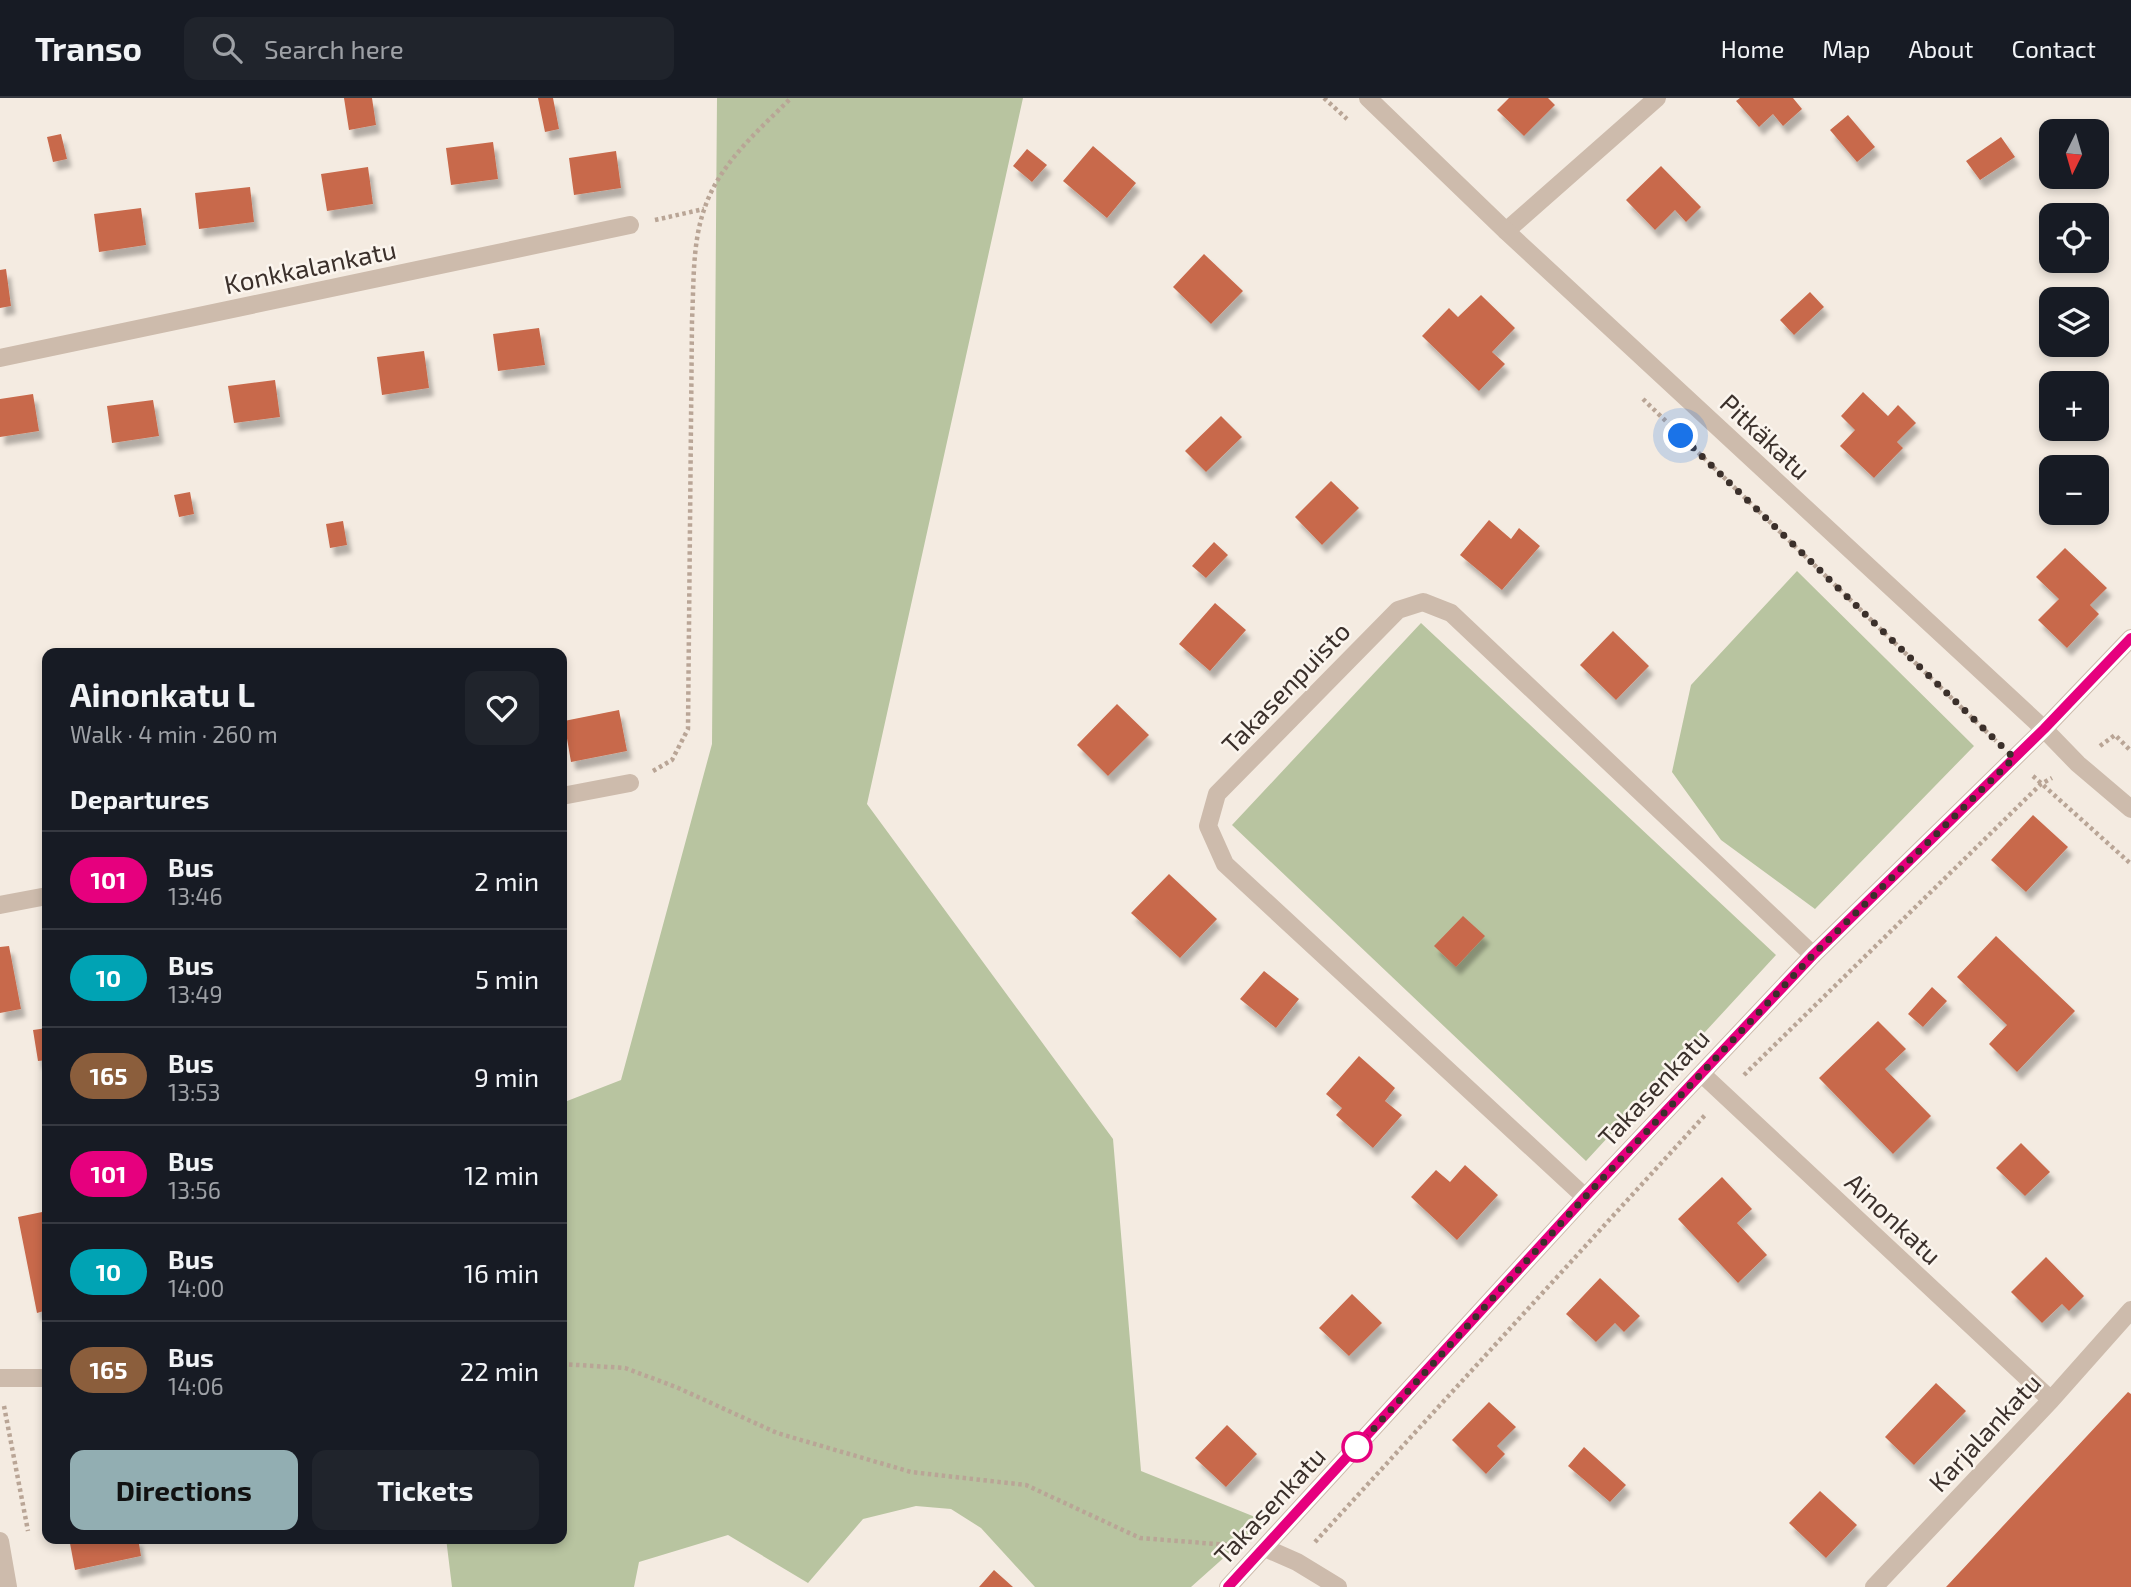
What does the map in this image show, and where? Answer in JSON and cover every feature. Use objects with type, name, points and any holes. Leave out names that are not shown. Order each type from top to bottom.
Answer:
[{"type":"street","name":"Pitkäkatu","points":[[1368,98],[1506,231],[2044,729],[2078,764],[2131,809]]},
{"type":"street","points":[[1506,231],[1657,98]]},
{"type":"street","name":"Konkkalankatu","points":[[0,358],[630,225]]},
{"type":"street","name":"Takasenpuisto","points":[[1585,1197],[1225,864],[1208,826],[1217,794],[1398,610],[1423,602],[1451,613],[1813,955]]},
{"type":"street","name":"Takasenkatu","points":[[1228,1587],[1585,1197],[1813,955],[2044,729],[2131,638]]},
{"type":"street","points":[[567,795],[630,783]]},
{"type":"street","points":[[0,905],[42,897]]},
{"type":"street","name":"Ainonkatu","points":[[1702,1074],[2051,1400]]},
{"type":"street","name":"Karjalankatu","points":[[1874,1587],[2051,1400],[2131,1310]]},
{"type":"street","points":[[0,1378],[42,1378]]},
{"type":"street","points":[[0,1541],[8,1587]]},
{"type":"street","points":[[1265,1548],[1297,1562],[1338,1587]]},
{"type":"path","points":[[630,783],[672,760],[688,729],[692,320],[696,254],[704,209],[717,180],[745,145],[791,98]]},
{"type":"path","points":[[1324,98],[1355,126]]},
{"type":"path","points":[[630,225],[704,209]]},
{"type":"path","points":[[1634,391],[2041,784],[2131,864]]},
{"type":"path","points":[[1297,1562],[1724,1094],[2041,784]]},
{"type":"path","points":[[567,1364],[625,1368],[677,1387],[777,1433],[911,1472],[1026,1485],[1140,1538],[1265,1548]]},
{"type":"path","points":[[3,1397],[28,1533]]},
{"type":"green space","points":[[717,98],[1023,98],[867,804],[1113,1139],[1141,1471],[1265,1521],[1191,1587],[1035,1587],[981,1528],[951,1509],[916,1506],[863,1519],[808,1583],[728,1535],[639,1562],[634,1587],[452,1587],[447,1544],[567,1544],[567,1101],[621,1080],[712,744]]},
{"type":"green space","points":[[1797,571],[1974,746],[1815,909],[1721,840],[1672,772],[1691,685]]},
{"type":"green space","points":[[1421,623],[1776,955],[1586,1161],[1232,825]]},
{"type":"building","points":[[344,98],[372,98],[376,125],[349,130]]},
{"type":"building","points":[[538,98],[553,98],[559,129],[545,132]]},
{"type":"building","points":[[1509,98],[1548,98],[1555,105],[1524,136],[1497,110]]},
{"type":"building","points":[[1740,98],[1793,98],[1802,109],[1783,126],[1773,114],[1759,127],[1736,101]]},
{"type":"building","points":[[1848,115],[1875,147],[1857,162],[1830,130]]},
{"type":"building","points":[[61,134],[67,159],[53,162],[47,137]]},
{"type":"building","points":[[2001,137],[2015,157],[1980,180],[1966,161]]},
{"type":"building","points":[[493,142],[498,179],[451,185],[446,148]]},
{"type":"building","points":[[1093,146],[1136,183],[1107,218],[1063,181]]},
{"type":"building","points":[[1027,149],[1047,165],[1032,182],[1013,166]]},
{"type":"building","points":[[616,151],[621,188],[574,195],[569,158]]},
{"type":"building","points":[[1661,166],[1701,207],[1686,222],[1675,210],[1655,230],[1626,200]]},
{"type":"building","points":[[368,167],[373,204],[327,211],[321,174]]},
{"type":"building","points":[[250,187],[254,222],[199,229],[195,193]]},
{"type":"building","points":[[141,208],[146,245],[99,252],[94,214]]},
{"type":"building","points":[[1204,254],[1243,291],[1211,324],[1173,287]]},
{"type":"building","points":[[6,269],[11,306],[0,308],[0,270]]},
{"type":"building","points":[[1810,292],[1824,307],[1794,335],[1780,320]]},
{"type":"building","points":[[1481,295],[1515,328],[1492,352],[1505,364],[1479,391],[1422,336],[1449,308],[1458,317]]},
{"type":"building","points":[[539,328],[545,365],[498,371],[493,334]]},
{"type":"building","points":[[424,351],[429,388],[382,395],[377,357]]},
{"type":"building","points":[[275,380],[280,417],[234,423],[228,386]]},
{"type":"building","points":[[1863,392],[1888,416],[1898,405],[1916,423],[1897,442],[1903,448],[1874,478],[1840,446],[1855,430],[1841,416]]},
{"type":"building","points":[[33,394],[39,431],[0,437],[0,399]]},
{"type":"building","points":[[153,400],[159,436],[112,443],[107,406]]},
{"type":"building","points":[[1221,416],[1242,437],[1206,472],[1185,451]]},
{"type":"building","points":[[1331,481],[1359,508],[1322,545],[1295,517]]},
{"type":"building","points":[[190,492],[194,514],[179,517],[174,495]]},
{"type":"building","points":[[1489,520],[1511,539],[1519,528],[1540,546],[1502,590],[1460,555]]},
{"type":"building","points":[[343,521],[347,545],[330,548],[326,524]]},
{"type":"building","points":[[1214,542],[1228,555],[1206,578],[1192,566]]},
{"type":"building","points":[[2065,548],[2107,588],[2090,605],[2099,614],[2067,648],[2038,620],[2059,599],[2036,577]]},
{"type":"building","points":[[1215,603],[1246,630],[1210,671],[1179,644]]},
{"type":"building","points":[[1613,631],[1649,666],[1616,700],[1580,665]]},
{"type":"building","points":[[1117,704],[1149,735],[1108,776],[1077,745]]},
{"type":"building","points":[[619,710],[627,751],[571,762],[567,720]]},
{"type":"building","points":[[2033,815],[2068,847],[2026,892],[1991,860]]},
{"type":"building","points":[[1169,874],[1217,919],[1180,958],[1131,913]]},
{"type":"building","points":[[1463,916],[1485,936],[1456,967],[1434,946]]},
{"type":"building","points":[[1996,936],[2075,1011],[2017,1072],[1989,1044],[2007,1025],[1957,977]]},
{"type":"building","points":[[9,946],[21,1009],[0,1013],[0,947]]},
{"type":"building","points":[[1264,971],[1299,999],[1276,1028],[1240,999]]},
{"type":"building","points":[[1932,987],[1947,1001],[1923,1027],[1908,1014]]},
{"type":"building","points":[[1878,1021],[1906,1049],[1885,1069],[1931,1116],[1893,1154],[1819,1078]]},
{"type":"building","points":[[42,1029],[42,1061],[38,1061],[33,1030]]},
{"type":"building","points":[[1359,1056],[1395,1088],[1385,1101],[1402,1115],[1373,1148],[1336,1115],[1342,1108],[1326,1094]]},
{"type":"building","points":[[2021,1143],[2050,1172],[2025,1196],[1996,1168]]},
{"type":"building","points":[[1465,1165],[1498,1195],[1457,1240],[1411,1197],[1436,1170],[1450,1182]]},
{"type":"building","points":[[1722,1177],[1752,1209],[1737,1223],[1767,1255],[1738,1283],[1678,1219]]},
{"type":"building","points":[[42,1212],[42,1312],[37,1313],[18,1217]]},
{"type":"building","points":[[2046,1257],[2084,1296],[2069,1311],[2062,1304],[2042,1323],[2011,1292]]},
{"type":"building","points":[[1600,1278],[1640,1316],[1624,1332],[1615,1323],[1596,1342],[1566,1314]]},
{"type":"building","points":[[1352,1294],[1382,1323],[1349,1356],[1319,1328]]},
{"type":"building","points":[[1936,1383],[1966,1411],[1914,1465],[1885,1437]]},
{"type":"building","points":[[2128,1392],[2131,1394],[2131,1587],[1946,1587]]},
{"type":"building","points":[[1489,1402],[1516,1427],[1497,1446],[1505,1454],[1486,1474],[1452,1440]]},
{"type":"building","points":[[1227,1425],[1257,1454],[1226,1487],[1195,1458]]},
{"type":"building","points":[[1584,1447],[1626,1485],[1610,1502],[1568,1466]]},
{"type":"building","points":[[1820,1491],[1857,1525],[1826,1558],[1789,1523]]},
{"type":"building","points":[[70,1544],[139,1544],[141,1556],[75,1570]]},
{"type":"building","points":[[994,1570],[1013,1587],[979,1587]]},
{"type":"bus line","name":"101","points":[[1228,1587],[1585,1197],[1813,955],[2044,729],[2131,638]]},
{"type":"route","points":[[1357,1447],[1585,1197],[1813,955],[2014,758],[1681,436]]}]
